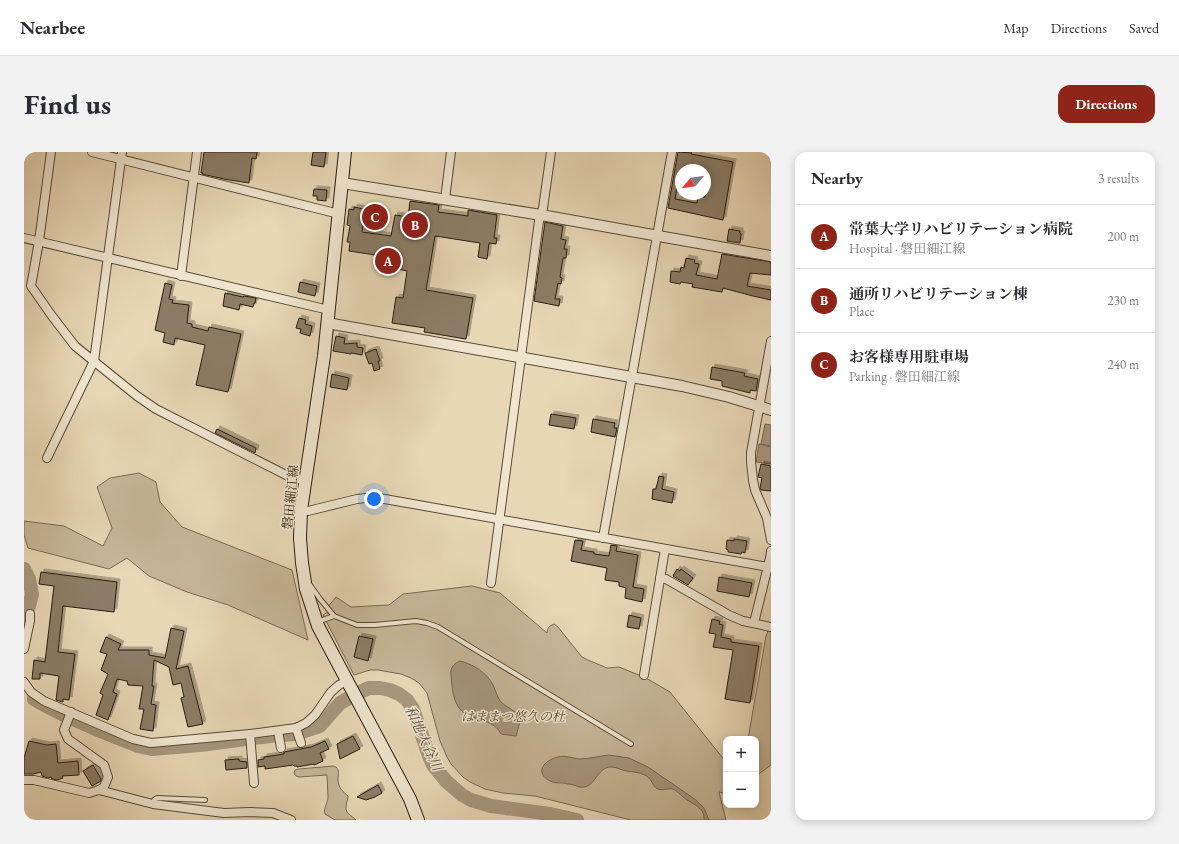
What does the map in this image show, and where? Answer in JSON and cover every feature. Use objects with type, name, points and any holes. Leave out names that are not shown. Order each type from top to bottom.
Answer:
[{"type":"main road","name":"磐田細江線","points":[[345,152],[324,356],[301,510],[300,538],[304,576],[310,601],[324,638],[410,799],[418,820]]},
{"type":"street","points":[[51,152],[39,241],[31,286],[75,346],[137,396],[156,409],[292,478],[306,480]]},
{"type":"street","points":[[92,152],[122,156],[194,177],[339,214]]},
{"type":"street","points":[[181,276],[197,152]]},
{"type":"street","points":[[445,199],[451,152]]},
{"type":"street","points":[[491,583],[521,357],[551,152]]},
{"type":"street","points":[[603,538],[672,152]]},
{"type":"street","points":[[47,458],[94,361],[122,156]]},
{"type":"street","points":[[342,184],[541,215],[771,256]]},
{"type":"street","points":[[24,238],[329,310]]},
{"type":"street","points":[[327,323],[700,390],[771,410]]},
{"type":"street","points":[[771,341],[751,453],[751,471],[755,490],[767,518],[771,540]]},
{"type":"street","points":[[301,510],[308,511],[357,499],[375,498],[768,567]]},
{"type":"street","points":[[644,675],[665,549]]},
{"type":"street","points":[[754,623],[771,551]]},
{"type":"street","points":[[660,578],[666,579],[729,616],[743,621],[771,627]]},
{"type":"street","points":[[24,649],[26,626],[30,614]]},
{"type":"street","points":[[24,682],[31,692],[44,701],[71,714],[133,739],[151,743],[250,735],[296,728],[315,715],[331,692],[340,685],[348,684]]},
{"type":"street","points":[[24,780],[34,780],[89,793],[104,787],[108,777],[104,765],[68,739],[64,730],[71,714]]},
{"type":"street","points":[[296,728],[301,743]]},
{"type":"street","points":[[278,731],[281,748]]},
{"type":"street","points":[[250,735],[254,783]]},
{"type":"street","points":[[99,790],[153,804],[224,813],[250,812],[291,820]]},
{"type":"lane","points":[[304,576],[334,616],[357,625],[366,626],[416,621],[438,627],[631,744]]},
{"type":"lane","points":[[317,622],[334,616]]},
{"type":"lane","points":[[153,804],[154,800],[157,798],[205,800]]},
{"type":"green space","points":[[139,473],[156,482],[160,502],[182,527],[292,570],[308,640],[228,605],[187,592],[149,576],[127,558],[109,569],[28,548],[24,535],[24,521],[64,526],[103,546],[112,528],[97,487],[110,478]]},
{"type":"green space","name":"はままつ悠久の杜","points":[[472,586],[500,593],[547,633],[549,627],[554,624],[558,627],[582,657],[607,668],[619,667],[646,678],[670,692],[723,758],[723,793],[719,792],[726,820],[631,820],[535,796],[503,793],[485,789],[470,782],[451,764],[447,757],[440,741],[427,693],[419,683],[401,674],[378,670],[370,670],[354,675],[323,615],[328,612],[326,609],[336,597],[351,607],[389,605],[403,594]]},
{"type":"green space","points":[[768,631],[771,631],[771,765],[759,774],[759,736],[749,736]]},
{"type":"green space","points":[[333,766],[338,770],[338,783],[340,787],[348,796],[346,809],[356,820],[335,820],[325,814],[328,797],[327,775],[299,777],[294,773],[295,770],[299,769]]},
{"type":"shaded area","points":[[765,424],[771,425],[771,446],[761,444]]},
{"type":"shaded area","points":[[759,444],[771,447],[771,464],[756,462]]},
{"type":"shaded area","points":[[460,661],[470,664],[483,673],[493,685],[501,702],[521,718],[516,736],[501,734],[490,723],[471,717],[459,708],[453,694],[451,670],[452,666]]},
{"type":"shaded area","points":[[609,755],[629,758],[648,767],[696,800],[704,808],[709,820],[704,820],[704,815],[700,808],[676,791],[673,789],[660,790],[654,786],[649,778],[641,773],[613,767],[606,768],[602,770],[589,785],[580,787],[571,784],[552,782],[545,778],[542,771],[545,764],[561,756],[583,759]]},
{"type":"building","points":[[204,152],[257,152],[256,159],[252,158],[249,183],[202,174]]},
{"type":"building","points":[[313,152],[326,152],[324,167],[311,165]]},
{"type":"building","points":[[678,152],[692,153],[691,154],[733,162],[723,220],[668,208],[675,169],[675,200],[697,203],[697,200],[711,200],[711,164],[676,164]]},
{"type":"building","points":[[314,189],[327,190],[326,201],[317,200],[317,196],[313,196]]},
{"type":"building","points":[[410,201],[439,205],[438,212],[468,216],[468,210],[497,215],[494,238],[497,238],[496,244],[489,243],[487,259],[478,257],[480,243],[435,236],[426,290],[473,298],[466,339],[424,332],[425,328],[392,323],[396,297],[403,298],[407,271],[398,269],[399,263],[382,260],[382,256],[349,251],[350,242],[347,242],[350,226],[347,225],[349,209],[354,210],[354,207],[363,209],[362,213],[365,214],[362,232],[391,236],[395,215],[408,217]]},
{"type":"building","points":[[545,222],[563,226],[561,239],[566,240],[564,249],[567,249],[566,258],[563,258],[560,277],[562,278],[561,284],[558,283],[555,299],[560,299],[559,306],[534,301]]},
{"type":"building","points":[[729,229],[740,231],[740,243],[727,241]]},
{"type":"building","points":[[722,254],[771,262],[771,275],[750,273],[747,286],[771,290],[771,300],[723,288],[722,292],[692,287],[693,284],[670,282],[671,271],[680,272],[681,267],[684,268],[686,258],[695,260],[694,263],[699,264],[696,275],[717,279]]},
{"type":"building","points":[[300,282],[317,286],[315,296],[298,292]]},
{"type":"building","points":[[165,283],[172,285],[169,299],[173,300],[172,303],[189,305],[187,323],[192,324],[192,327],[208,331],[209,327],[241,334],[228,392],[196,385],[205,345],[175,338],[174,345],[163,342],[165,333],[155,330]]},
{"type":"building","points":[[225,293],[256,298],[255,303],[253,307],[240,304],[239,310],[223,306]]},
{"type":"building","points":[[299,318],[306,320],[305,324],[312,326],[310,336],[300,333],[301,329],[296,328]]},
{"type":"building","points":[[336,336],[345,338],[344,344],[357,343],[357,347],[363,348],[362,355],[333,351]]},
{"type":"building","points":[[376,349],[380,361],[378,361],[380,369],[374,371],[372,363],[369,364],[365,353]]},
{"type":"building","points":[[712,367],[745,373],[744,376],[758,379],[756,391],[750,390],[750,393],[722,386],[722,381],[710,379]]},
{"type":"building","points":[[332,374],[349,378],[347,390],[330,387]]},
{"type":"building","points":[[551,414],[576,418],[574,429],[549,425]]},
{"type":"building","points":[[593,419],[615,423],[614,428],[617,428],[615,437],[591,432]]},
{"type":"building","points":[[217,429],[256,448],[255,453],[215,433]]},
{"type":"building","points":[[761,464],[771,466],[771,491],[761,490],[760,488],[762,478],[758,477]]},
{"type":"building","points":[[659,476],[664,477],[662,489],[674,492],[672,503],[652,499],[653,489],[656,489]]},
{"type":"building","points":[[734,539],[747,541],[745,553],[742,552],[741,554],[728,552],[726,549],[727,540],[734,541]]},
{"type":"building","points":[[575,540],[583,541],[581,550],[594,552],[594,554],[609,556],[611,545],[617,546],[616,551],[638,555],[633,587],[644,589],[642,602],[625,598],[626,588],[619,586],[619,582],[605,580],[607,568],[571,561]]},
{"type":"building","points":[[677,569],[680,571],[681,569],[693,578],[688,585],[673,576]]},
{"type":"building","points":[[41,572],[117,582],[114,612],[63,606],[58,652],[75,654],[69,700],[63,699],[63,702],[56,700],[59,676],[40,673],[40,679],[32,679],[34,660],[45,662],[54,586],[39,584]]},
{"type":"building","points":[[719,577],[752,583],[749,597],[717,591]]},
{"type":"building","points":[[629,615],[641,618],[639,629],[627,627]]},
{"type":"building","points":[[712,619],[720,621],[719,624],[723,625],[721,637],[731,639],[731,642],[759,646],[750,703],[725,699],[733,650],[713,647],[716,634],[709,633]]},
{"type":"building","points":[[171,628],[184,631],[176,669],[188,666],[203,724],[188,727],[181,698],[184,697],[181,683],[173,685],[169,667],[154,660],[152,686],[154,686],[151,704],[156,705],[153,731],[140,729],[144,709],[139,709],[143,686],[128,685],[127,681],[117,679],[113,692],[117,694],[108,720],[96,715],[103,695],[100,693],[108,674],[101,670],[107,654],[100,652],[106,637],[121,644],[118,650],[149,650],[149,655],[165,658]]},
{"type":"building","points":[[359,636],[373,639],[368,661],[354,657]]},
{"type":"building","points":[[353,736],[360,749],[340,759],[337,744]]},
{"type":"building","points":[[29,741],[47,745],[56,744],[58,763],[78,761],[79,775],[62,776],[63,778],[57,780],[52,779],[51,777],[48,778],[42,776],[41,772],[24,774],[24,758]]},
{"type":"building","points":[[325,741],[329,749],[320,753],[323,761],[314,765],[297,767],[293,765],[265,769],[265,766],[258,767],[258,760],[264,759],[264,757],[284,754],[284,752],[311,747]]},
{"type":"building","points":[[239,759],[239,761],[247,762],[247,768],[226,770],[225,760]]},
{"type":"building","points":[[93,765],[101,781],[92,786],[83,771]]},
{"type":"building","points":[[378,785],[382,793],[375,797],[366,800],[357,797]]},
{"type":"waterway","points":[[24,569],[29,579],[32,594],[24,626]]},
{"type":"waterway","name":"和地大谷川","points":[[34,699],[62,714],[98,730],[138,746],[152,749],[295,734],[320,726],[340,703],[360,692],[369,688],[390,690],[407,700],[413,709],[433,765],[446,781],[462,795],[471,800],[491,806],[550,814],[577,820]]},
{"type":"place","name":"お客様専用駐車場","points":[[375,217]]},
{"type":"place","name":"通所リハビリテーション棟","points":[[415,225]]},
{"type":"place","name":"常葉大学リハビリテーション病院","points":[[388,261]]}]
